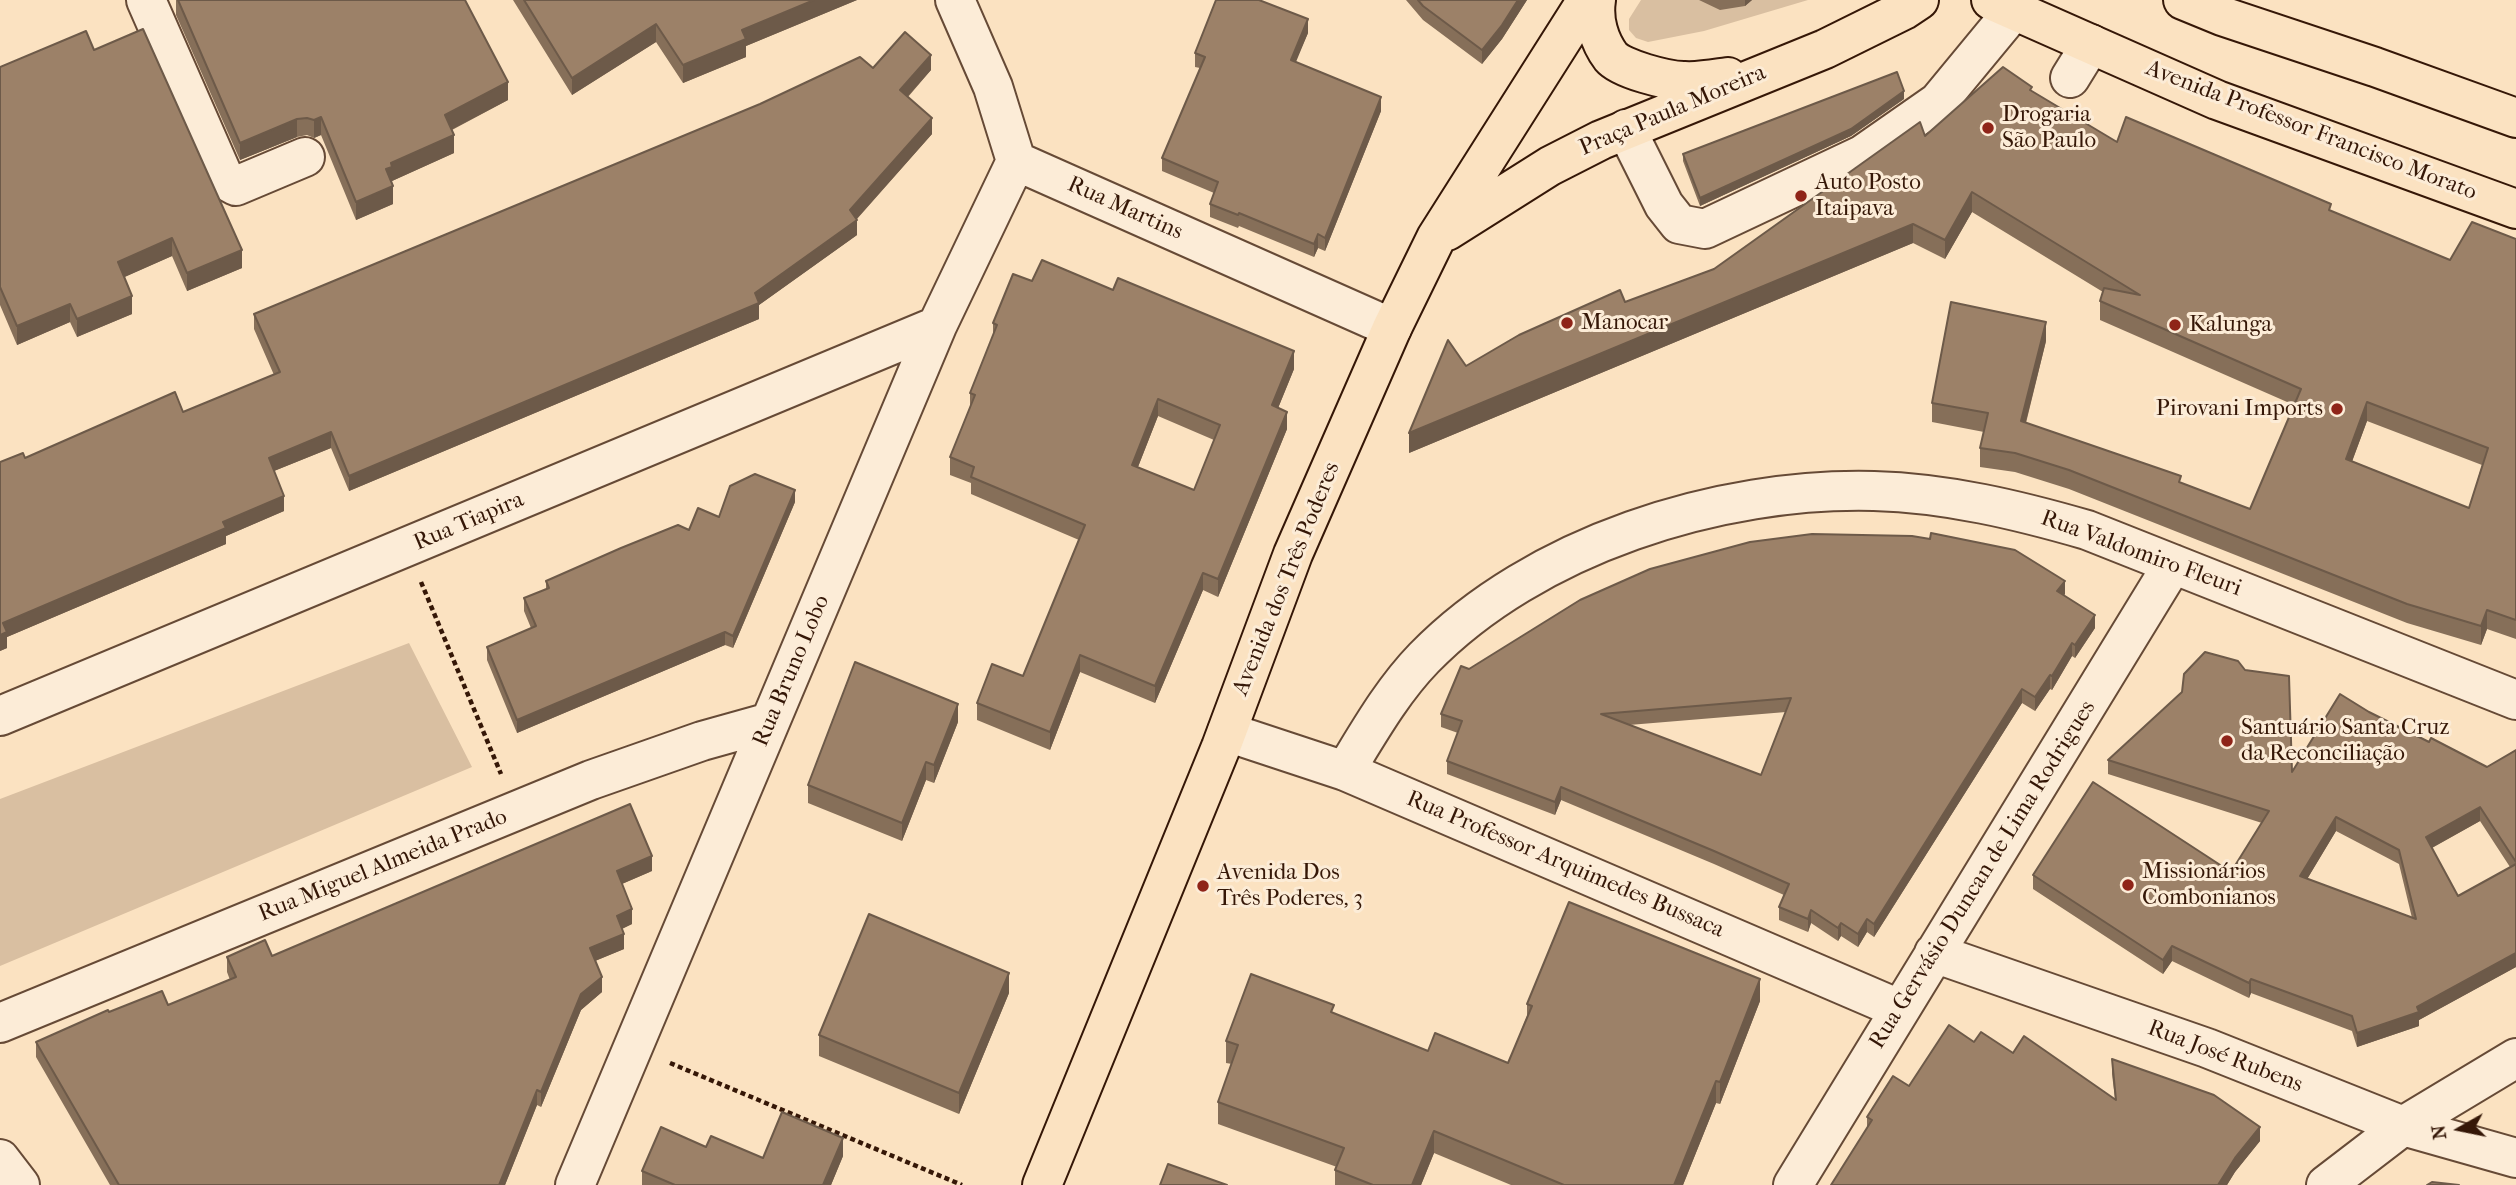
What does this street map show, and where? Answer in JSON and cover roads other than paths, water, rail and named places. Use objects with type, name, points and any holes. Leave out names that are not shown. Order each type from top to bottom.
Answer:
[{"type":"main road","name":"Avenida dos Três Poderes","points":[[1042,1185],[1227,732],[1293,554],[1392,328],[1436,238],[1587,0]]},
{"type":"main road","points":[[1596,0],[1594,13],[1598,33],[1613,59],[1650,76],[1684,81],[1761,75]]},
{"type":"main road","name":"Praça Paula Moreira","points":[[1436,238],[1550,166],[1626,130],[1849,38],[1919,0]]},
{"type":"main road","points":[[2183,0],[2516,118]]},
{"type":"main road","name":"Avenida Professor Francisco Morato","points":[[2002,5],[2217,100],[2516,209]]},
{"type":"street","points":[[146,0],[226,180],[236,186],[305,157]]},
{"type":"street","points":[[954,0],[993,87],[1016,161]]},
{"type":"street","points":[[1626,130],[1671,215],[1679,224],[1705,229],[1862,155],[1938,102],[2002,5]]},
{"type":"street","points":[[2070,78],[2091,44]]},
{"type":"street","name":"Rua Bruno Lobo","points":[[575,1185],[937,326],[1016,161]]},
{"type":"street","name":"Rua Martins","points":[[1016,161],[1392,328]]},
{"type":"street","name":"Rua Tiapira","points":[[0,716],[937,326]]},
{"type":"street","name":"Rua Valdomiro Fleuri","points":[[1345,771],[1378,715],[1423,659],[1470,617],[1539,572],[1669,518],[1821,491],[1889,492],[1949,498],[2021,510],[2087,530],[2516,700]]},
{"type":"street","name":"Rua Gervásio Duncan de Lima Rodrigues","points":[[1793,1185],[2173,564]]},
{"type":"street","name":"Rua Miguel Almeida Prado","points":[[0,1023],[603,776],[702,741],[770,722]]},
{"type":"street","name":"Rua Professor Arquimedes Bussaca","points":[[1227,732],[1345,771],[1899,1009]]},
{"type":"street","name":"Rua José Rubens","points":[[1934,953],[2207,1048],[2403,1126],[2516,1158]]},
{"type":"street","points":[[2326,1185],[2403,1126],[2516,1058]]},
{"type":"street","points":[[0,1159],[20,1185]]},
{"type":"place","name":"Drogaria São Paulo","points":[[1988,128]]},
{"type":"place","name":"Auto Posto Itaipava","points":[[1801,196]]},
{"type":"place","name":"Manocar","points":[[1567,323]]},
{"type":"place","name":"Kalunga","points":[[2175,325]]},
{"type":"place","name":"Pirovani Imports","points":[[2337,409]]},
{"type":"place","name":"Santuário Santa Cruz da Reconciliação","points":[[2227,741]]},
{"type":"place","name":"Missionários Combonianos","points":[[2128,885]]},
{"type":"place","name":"Avenida Dos Três Poderes, 3","points":[[1203,886]]}]
